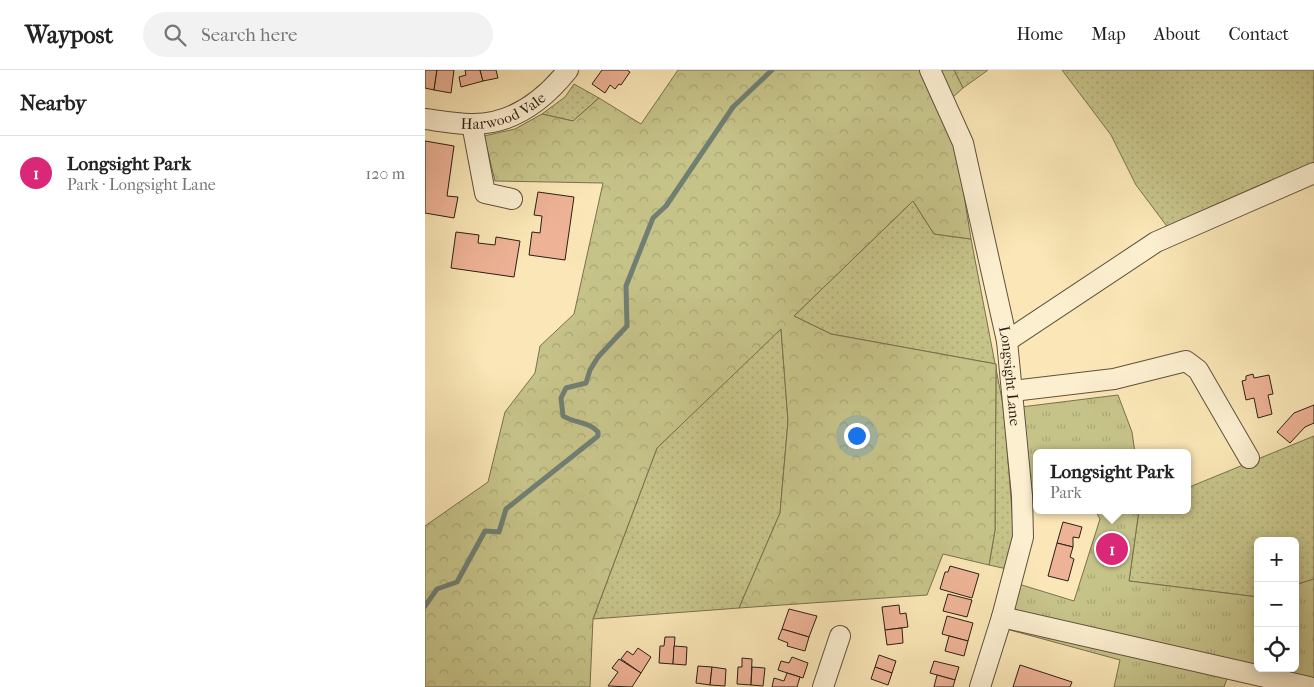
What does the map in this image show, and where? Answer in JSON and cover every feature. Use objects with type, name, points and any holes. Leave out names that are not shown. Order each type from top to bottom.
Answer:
[{"type":"street","name":"Harwood Vale","points":[[425,119],[472,124],[494,122],[514,116],[535,104],[551,90],[568,70]]},
{"type":"street","name":"Longsight Lane","points":[[930,70],[963,143],[1007,341],[1023,496],[1023,537],[1002,617],[980,687]]},
{"type":"street","points":[[472,124],[485,193],[512,199]]},
{"type":"street","points":[[1007,341],[1157,242],[1314,173]]},
{"type":"street","points":[[1013,391],[1114,379],[1186,361],[1198,370],[1249,458]]},
{"type":"street","points":[[1002,617],[1307,684]]},
{"type":"street","points":[[823,687],[839,635]]},
{"type":"green space","points":[[678,70],[954,70],[963,88],[941,108],[956,145],[971,239],[934,234],[913,201],[794,316],[831,334],[996,364],[995,530],[989,565],[943,554],[927,595],[739,608],[780,513],[788,421],[781,329],[657,448],[593,619],[590,687],[425,687],[425,526],[488,482],[505,412],[535,373],[540,346],[574,314],[603,183],[495,181],[484,136],[515,129],[542,114],[573,121],[599,98],[641,124]]},
{"type":"green space","points":[[954,70],[988,70],[963,88]]},
{"type":"green space","points":[[1062,70],[1314,70],[1314,165],[1169,229],[1136,185],[1111,135]]},
{"type":"green space","points":[[574,84],[599,98],[573,121],[542,114],[565,97]]},
{"type":"green space","points":[[913,201],[934,234],[971,239],[995,364],[831,334],[794,316]]},
{"type":"green space","points":[[781,328],[788,421],[780,513],[739,608],[593,619],[657,448]]},
{"type":"green space","points":[[996,368],[1004,410],[1014,537],[1007,569],[989,565],[995,530]]},
{"type":"green space","points":[[1118,395],[1132,432],[1134,449],[1033,449],[1033,500],[1021,407]]},
{"type":"green space","points":[[1314,436],[1314,579],[1299,584],[1299,537],[1254,537],[1254,597],[1129,581],[1138,514],[1191,514],[1191,486]]},
{"type":"green space","points":[[1097,514],[1138,514],[1129,581],[1254,597],[1254,672],[1299,672],[1299,584],[1314,579],[1314,687],[1228,676],[1224,687],[1114,687],[1120,660],[999,627],[1012,582],[1074,601],[1100,519]]},
{"type":"building","points":[[425,70],[437,70],[434,90],[425,88]]},
{"type":"building","points":[[437,70],[454,70],[451,93],[434,90]]},
{"type":"building","points":[[465,70],[480,70],[483,81],[461,87],[459,77],[466,75]]},
{"type":"building","points":[[480,70],[496,70],[498,78],[483,81]]},
{"type":"building","points":[[602,70],[627,70],[630,72],[621,85],[619,84],[615,89],[610,85],[605,93],[592,84]]},
{"type":"building","points":[[425,141],[454,146],[447,196],[458,197],[454,218],[425,213]]},
{"type":"building","points":[[538,192],[574,197],[565,260],[529,255],[532,232],[540,233],[542,216],[534,215]]},
{"type":"building","points":[[456,232],[479,235],[478,243],[495,245],[496,237],[520,241],[514,277],[451,268]]},
{"type":"building","points":[[1253,374],[1254,378],[1269,375],[1273,394],[1268,395],[1272,414],[1258,418],[1254,398],[1246,400],[1242,381],[1246,380],[1246,376]]},
{"type":"building","points":[[1314,405],[1314,423],[1305,427],[1290,443],[1277,432],[1294,413]]},
{"type":"building","points":[[1063,522],[1082,527],[1079,538],[1073,537],[1073,547],[1057,543]]},
{"type":"building","points":[[1057,543],[1073,547],[1070,557],[1074,559],[1068,581],[1048,576]]},
{"type":"building","points":[[950,566],[979,574],[972,598],[940,589],[945,572],[948,572]]},
{"type":"building","points":[[948,594],[972,600],[967,617],[943,611]]},
{"type":"building","points":[[899,605],[900,614],[906,613],[908,627],[885,630],[882,607]]},
{"type":"building","points":[[789,609],[817,616],[809,637],[782,629]]},
{"type":"building","points":[[947,616],[973,623],[968,641],[942,634]]},
{"type":"building","points":[[902,628],[903,643],[887,645],[885,630]]},
{"type":"building","points":[[782,629],[809,637],[805,651],[787,646],[788,643],[778,639]]},
{"type":"building","points":[[949,636],[968,641],[964,656],[945,651]]},
{"type":"building","points":[[665,637],[675,637],[673,664],[659,663],[660,646],[664,646]]},
{"type":"building","points":[[674,646],[687,647],[686,665],[673,664]]},
{"type":"building","points":[[638,648],[651,657],[641,673],[621,659],[627,651],[633,655]]},
{"type":"building","points":[[879,655],[896,661],[892,673],[875,667]]},
{"type":"building","points":[[792,657],[808,663],[803,678],[778,670],[781,661],[789,663]]},
{"type":"building","points":[[742,658],[752,659],[751,685],[737,684],[738,667],[742,667]]},
{"type":"building","points":[[619,659],[641,673],[632,687],[608,686],[618,672],[612,668]]},
{"type":"building","points":[[934,661],[959,667],[955,680],[930,673]]},
{"type":"building","points":[[1020,665],[1072,682],[1070,687],[1013,687]]},
{"type":"building","points":[[698,666],[712,667],[710,685],[696,683]]},
{"type":"building","points":[[712,667],[726,669],[725,686],[710,685]]},
{"type":"building","points":[[752,667],[765,668],[763,686],[751,685]]},
{"type":"building","points":[[875,667],[892,673],[888,685],[871,679]]},
{"type":"building","points":[[787,673],[800,677],[797,687],[772,687],[774,678],[784,681]]},
{"type":"building","points":[[937,675],[955,680],[953,687],[934,687]]},
{"type":"waterway","points":[[425,606],[437,589],[457,582],[485,531],[499,532],[506,509],[598,436],[598,432],[591,426],[563,416],[561,398],[566,388],[586,383],[590,370],[598,357],[627,326],[626,286],[653,218],[666,206],[733,107],[772,70]]},
{"type":"place","name":"Longsight Park","points":[[1112,549]]}]
